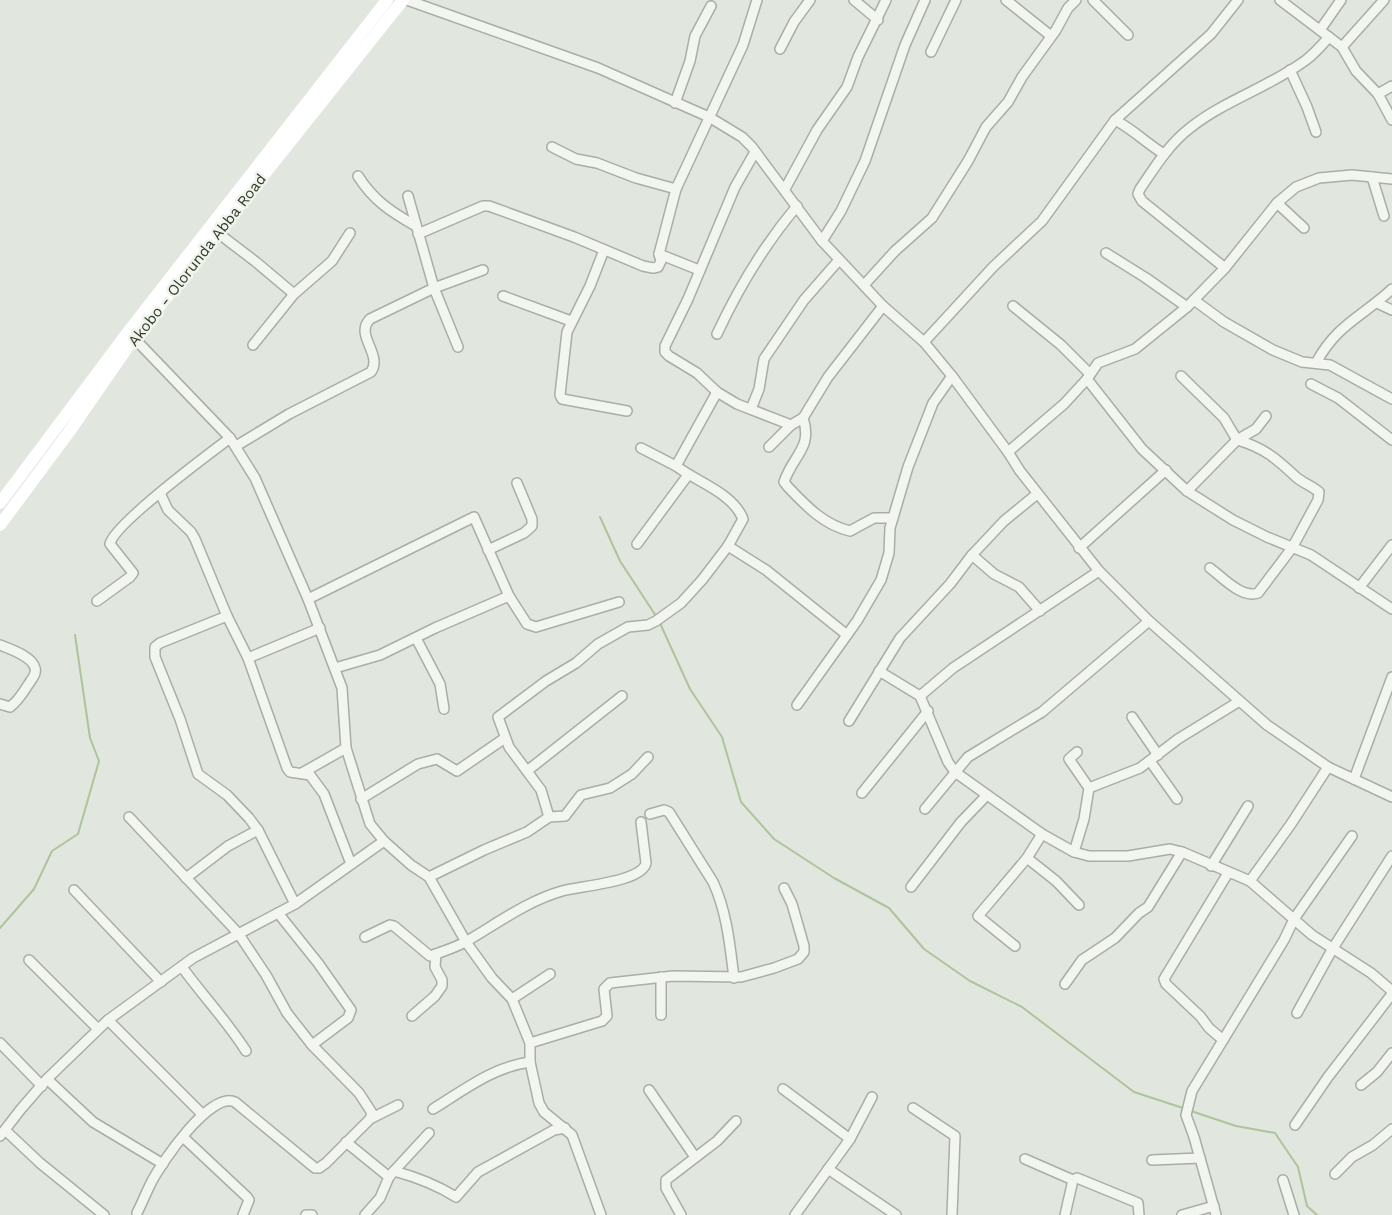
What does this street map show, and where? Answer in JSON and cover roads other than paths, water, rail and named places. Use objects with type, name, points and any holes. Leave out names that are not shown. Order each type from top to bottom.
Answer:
[{"type":"main road","name":"Akobo - Olorunda Abba Road","points":[[0,503],[128,332],[387,0]]},
{"type":"main road","name":"Akobo - Olorunda Abba Road","points":[[0,525],[134,338],[405,0]]},
{"type":"main road","points":[[19,477],[30,486]]},
{"type":"street","points":[[405,0],[598,68],[709,117],[742,138],[785,189],[822,241],[883,306],[924,342],[952,376],[1037,494],[1099,572],[1238,702],[1328,767],[1392,797]]},
{"type":"street","points":[[417,230],[483,206],[489,206],[652,268],[658,267],[661,261],[659,254],[676,189],[743,45],[757,0]]},
{"type":"street","points":[[780,49],[794,22],[810,0]]},
{"type":"street","points":[[854,0],[878,20]]},
{"type":"street","points":[[785,189],[817,130],[847,87],[858,57],[886,0]]},
{"type":"street","points":[[822,241],[841,211],[865,161],[905,45],[925,0]]},
{"type":"street","points":[[931,52],[956,0]]},
{"type":"street","points":[[1006,0],[1051,36]]},
{"type":"street","points":[[864,285],[895,251],[932,218],[968,161],[986,127],[1008,102],[1022,77],[1059,26],[1068,8],[1076,0]]},
{"type":"street","points":[[1093,0],[1128,35]]},
{"type":"street","points":[[924,342],[993,267],[1042,221],[1115,120],[1211,34],[1238,0]]},
{"type":"street","points":[[1280,0],[1342,47],[1356,71],[1378,94],[1392,120]]},
{"type":"street","points":[[1320,30],[1341,0]]},
{"type":"street","points":[[1342,47],[1384,0]]},
{"type":"street","points":[[675,103],[690,61],[695,36],[711,6]]},
{"type":"street","points":[[1225,268],[1147,205],[1138,194],[1140,189],[1164,154],[1187,130],[1201,119],[1307,59],[1329,38]]},
{"type":"street","points":[[1290,70],[1316,132]]},
{"type":"street","points":[[1378,94],[1392,86]]},
{"type":"street","points":[[1115,120],[1134,130],[1164,154]]},
{"type":"street","points":[[552,147],[576,159],[597,163],[636,178],[676,189]]},
{"type":"street","points":[[755,152],[735,187],[688,299],[673,326],[665,352],[697,373],[717,392],[737,404],[792,425]]},
{"type":"street","points":[[1008,452],[1064,404],[1098,363],[1126,355],[1136,349],[1190,303],[1225,268],[1277,203],[1296,187],[1319,178],[1352,175],[1392,179]]},
{"type":"street","points":[[357,176],[377,201],[417,230]]},
{"type":"street","points":[[1372,177],[1383,216]]},
{"type":"street","points":[[408,196],[434,288],[459,347]]},
{"type":"street","points":[[1277,203],[1304,228]]},
{"type":"street","points":[[717,334],[754,268],[797,206]]},
{"type":"street","points":[[218,233],[294,294]]},
{"type":"street","points":[[253,345],[294,294],[325,269],[350,233]]},
{"type":"street","points":[[604,250],[590,286],[567,332],[560,395],[562,399],[627,411]]},
{"type":"street","points":[[1106,253],[1273,350],[1302,362],[1337,368],[1392,399]]},
{"type":"street","points":[[659,254],[699,270]]},
{"type":"street","points":[[751,409],[759,389],[764,359],[804,300],[839,260]]},
{"type":"street","points":[[97,601],[130,577],[132,573],[110,544],[111,540],[160,493],[233,442],[371,372],[375,366],[375,360],[364,330],[365,324],[370,319],[434,288],[483,270]]},
{"type":"street","points":[[1316,363],[1326,345],[1336,334],[1392,289]]},
{"type":"street","points":[[503,296],[571,321]]},
{"type":"street","points":[[1377,303],[1392,310]]},
{"type":"street","points":[[769,447],[792,425],[803,418],[828,377],[883,306]]},
{"type":"street","points":[[1013,306],[1061,345],[1142,449],[1187,491],[1233,520],[1311,555],[1392,609]]},
{"type":"street","points":[[134,338],[233,442],[255,478],[308,599],[335,668],[344,699],[346,748],[370,824],[384,841],[411,865],[429,877],[466,942],[492,978],[512,999],[531,1043],[530,1062],[539,1103],[544,1112],[572,1135],[601,1215]]},
{"type":"street","points":[[797,705],[872,598],[886,569],[893,518],[926,418],[933,403],[952,376]]},
{"type":"street","points":[[1181,376],[1224,418],[1237,440],[1255,446],[1280,461],[1295,476],[1319,492],[1318,500],[1292,548],[1258,593],[1252,596],[1244,592],[1210,568]]},
{"type":"street","points":[[1311,384],[1338,398],[1392,440]]},
{"type":"street","points":[[676,466],[717,392]]},
{"type":"street","points":[[1187,491],[1237,440],[1256,429],[1266,416]]},
{"type":"street","points":[[803,418],[808,435],[784,482],[788,487],[815,514],[838,528],[850,531],[874,518],[893,518]]},
{"type":"street","points":[[549,817],[541,790],[514,755],[505,738],[498,720],[500,714],[568,668],[598,644],[628,627],[656,621],[686,598],[728,546],[742,519],[740,511],[722,495],[676,466],[641,448]]},
{"type":"street","points":[[1079,548],[1166,470]]},
{"type":"street","points":[[637,544],[688,475]]},
{"type":"street","points":[[488,550],[524,533],[532,526],[532,519],[517,483]]},
{"type":"street","points":[[160,493],[168,510],[191,532],[195,539],[227,616],[248,658],[287,768],[290,772],[307,774],[324,794],[351,864]]},
{"type":"street","points":[[849,721],[900,638],[1004,521],[1037,494]]},
{"type":"street","points":[[308,599],[474,517],[509,596],[527,624],[536,627],[619,602]]},
{"type":"street","points":[[1359,588],[1392,545]]},
{"type":"street","points":[[728,546],[766,570],[847,635]]},
{"type":"street","points":[[972,555],[994,574],[1019,587],[1040,611]]},
{"type":"street","points":[[920,696],[953,668],[1099,572]]},
{"type":"street","points":[[335,668],[380,655],[509,596]]},
{"type":"street","points":[[227,616],[160,644],[155,647],[154,652],[198,774],[235,802],[258,830],[295,904]]},
{"type":"street","points":[[925,809],[968,757],[1042,712],[1149,621]]},
{"type":"street","points":[[248,658],[320,628]]},
{"type":"street","points":[[416,638],[440,684],[444,709]]},
{"type":"street","points":[[0,645],[29,659],[36,671],[24,692],[13,705],[10,707],[0,704]]},
{"type":"street","points":[[879,670],[920,696],[948,762],[956,772],[1042,834],[1074,852],[1089,856],[1128,856],[1170,849],[1250,881],[1320,940],[1381,981],[1392,992],[1295,1125]]},
{"type":"street","points":[[1354,779],[1389,695],[1392,677]]},
{"type":"street","points":[[527,771],[622,696]]},
{"type":"street","points":[[1089,788],[1132,772],[1178,739],[1238,702]]},
{"type":"street","points":[[862,793],[928,711]]},
{"type":"street","points":[[1132,717],[1177,799]]},
{"type":"street","points":[[361,799],[418,764],[437,759],[457,771],[505,738]]},
{"type":"street","points":[[302,773],[346,748]]},
{"type":"street","points":[[1074,852],[1087,806],[1089,788],[1069,759],[1077,752]]},
{"type":"street","points":[[429,877],[484,849],[526,832],[549,817],[565,816],[581,795],[610,788],[632,774],[648,758]]},
{"type":"street","points":[[1250,881],[1328,767]]},
{"type":"street","points":[[911,887],[962,822],[987,795]]},
{"type":"street","points":[[1211,866],[1248,806]]},
{"type":"street","points":[[650,814],[664,810],[669,812],[713,882],[728,928],[734,978]]},
{"type":"street","points":[[129,818],[238,933],[266,975],[287,1013],[312,1045],[359,1093],[372,1113],[370,1119]]},
{"type":"street","points":[[365,937],[390,925],[405,934],[430,956],[466,942],[499,921],[546,897],[641,873],[646,863],[641,822]]},
{"type":"street","points":[[186,878],[228,846],[258,830]]},
{"type":"street","points":[[1015,946],[978,916],[1027,858],[1042,834]]},
{"type":"street","points":[[1182,1215],[1215,1210],[1186,1115],[1192,1091],[1284,940],[1294,919],[1352,836]]},
{"type":"street","points":[[104,1215],[3,1133],[44,1083],[108,1020],[193,958],[295,904],[384,841]]},
{"type":"street","points":[[1065,984],[1082,960],[1115,938],[1148,907],[1182,852]]},
{"type":"street","points":[[1297,1013],[1333,948],[1392,856]]},
{"type":"street","points":[[1027,858],[1056,881],[1079,905]]},
{"type":"street","points":[[1223,1040],[1166,984],[1164,979],[1228,873]]},
{"type":"street","points":[[531,1043],[602,1021],[607,1016],[604,988],[610,983],[661,977],[734,978],[798,959],[802,955],[804,946],[795,912],[783,888]]},
{"type":"street","points":[[74,890],[161,982]]},
{"type":"street","points":[[278,913],[318,963],[351,1010],[348,1018],[312,1045]]},
{"type":"street","points":[[412,1016],[435,996],[442,986],[442,980],[435,967],[436,954]]},
{"type":"street","points":[[30,960],[98,1029]]},
{"type":"street","points":[[182,967],[230,1027],[246,1051]]},
{"type":"street","points":[[512,999],[550,974]]},
{"type":"street","points":[[661,977],[661,1015]]},
{"type":"street","points":[[108,1020],[202,1114]]},
{"type":"street","points":[[0,1042],[44,1083],[93,1122],[163,1164]]},
{"type":"street","points":[[1361,1085],[1392,1053]]},
{"type":"street","points":[[433,1109],[497,1071],[512,1064],[530,1062]]},
{"type":"street","points":[[783,1089],[850,1139]]},
{"type":"street","points":[[649,1090],[695,1157]]},
{"type":"street","points":[[795,1215],[850,1139],[872,1097]]},
{"type":"street","points":[[137,1213],[151,1182],[183,1137],[202,1114],[225,1101],[235,1102],[315,1168],[326,1163],[370,1119],[398,1106]]},
{"type":"street","points":[[913,1108],[955,1136],[952,1215]]},
{"type":"street","points":[[681,1215],[665,1184],[669,1178],[717,1141],[736,1121]]},
{"type":"street","points":[[346,1142],[392,1174],[434,1185],[456,1197],[478,1172],[554,1130],[565,1128]]},
{"type":"street","points":[[1335,1174],[1352,1157],[1373,1145],[1392,1129]]},
{"type":"street","points":[[365,1215],[380,1198],[392,1174],[429,1132]]},
{"type":"street","points":[[183,1137],[247,1197],[249,1200],[243,1215]]},
{"type":"street","points":[[1152,1160],[1200,1158]]},
{"type":"street","points":[[1025,1159],[1073,1180],[1082,1179],[1138,1203],[1139,1215]]},
{"type":"street","points":[[828,1169],[896,1215]]},
{"type":"street","points":[[1065,1215],[1073,1180]]},
{"type":"street","points":[[1283,1180],[1294,1215]]},
{"type":"street","points":[[86,1215],[93,1206]]},
{"type":"street","points":[[306,1215],[312,1215]]},
{"type":"waterway","points":[[600,517],[620,561],[656,616]]},
{"type":"waterway","points":[[659,621],[690,689],[722,737],[741,802],[774,839],[834,878],[889,908],[924,949],[970,981],[1022,1007],[1134,1092],[1186,1109]]},
{"type":"waterway","points":[[0,928],[34,889],[52,851],[78,834],[99,761],[90,738],[75,635]]},
{"type":"waterway","points":[[1191,1111],[1236,1126],[1275,1133],[1298,1167],[1307,1206],[1317,1215]]}]
